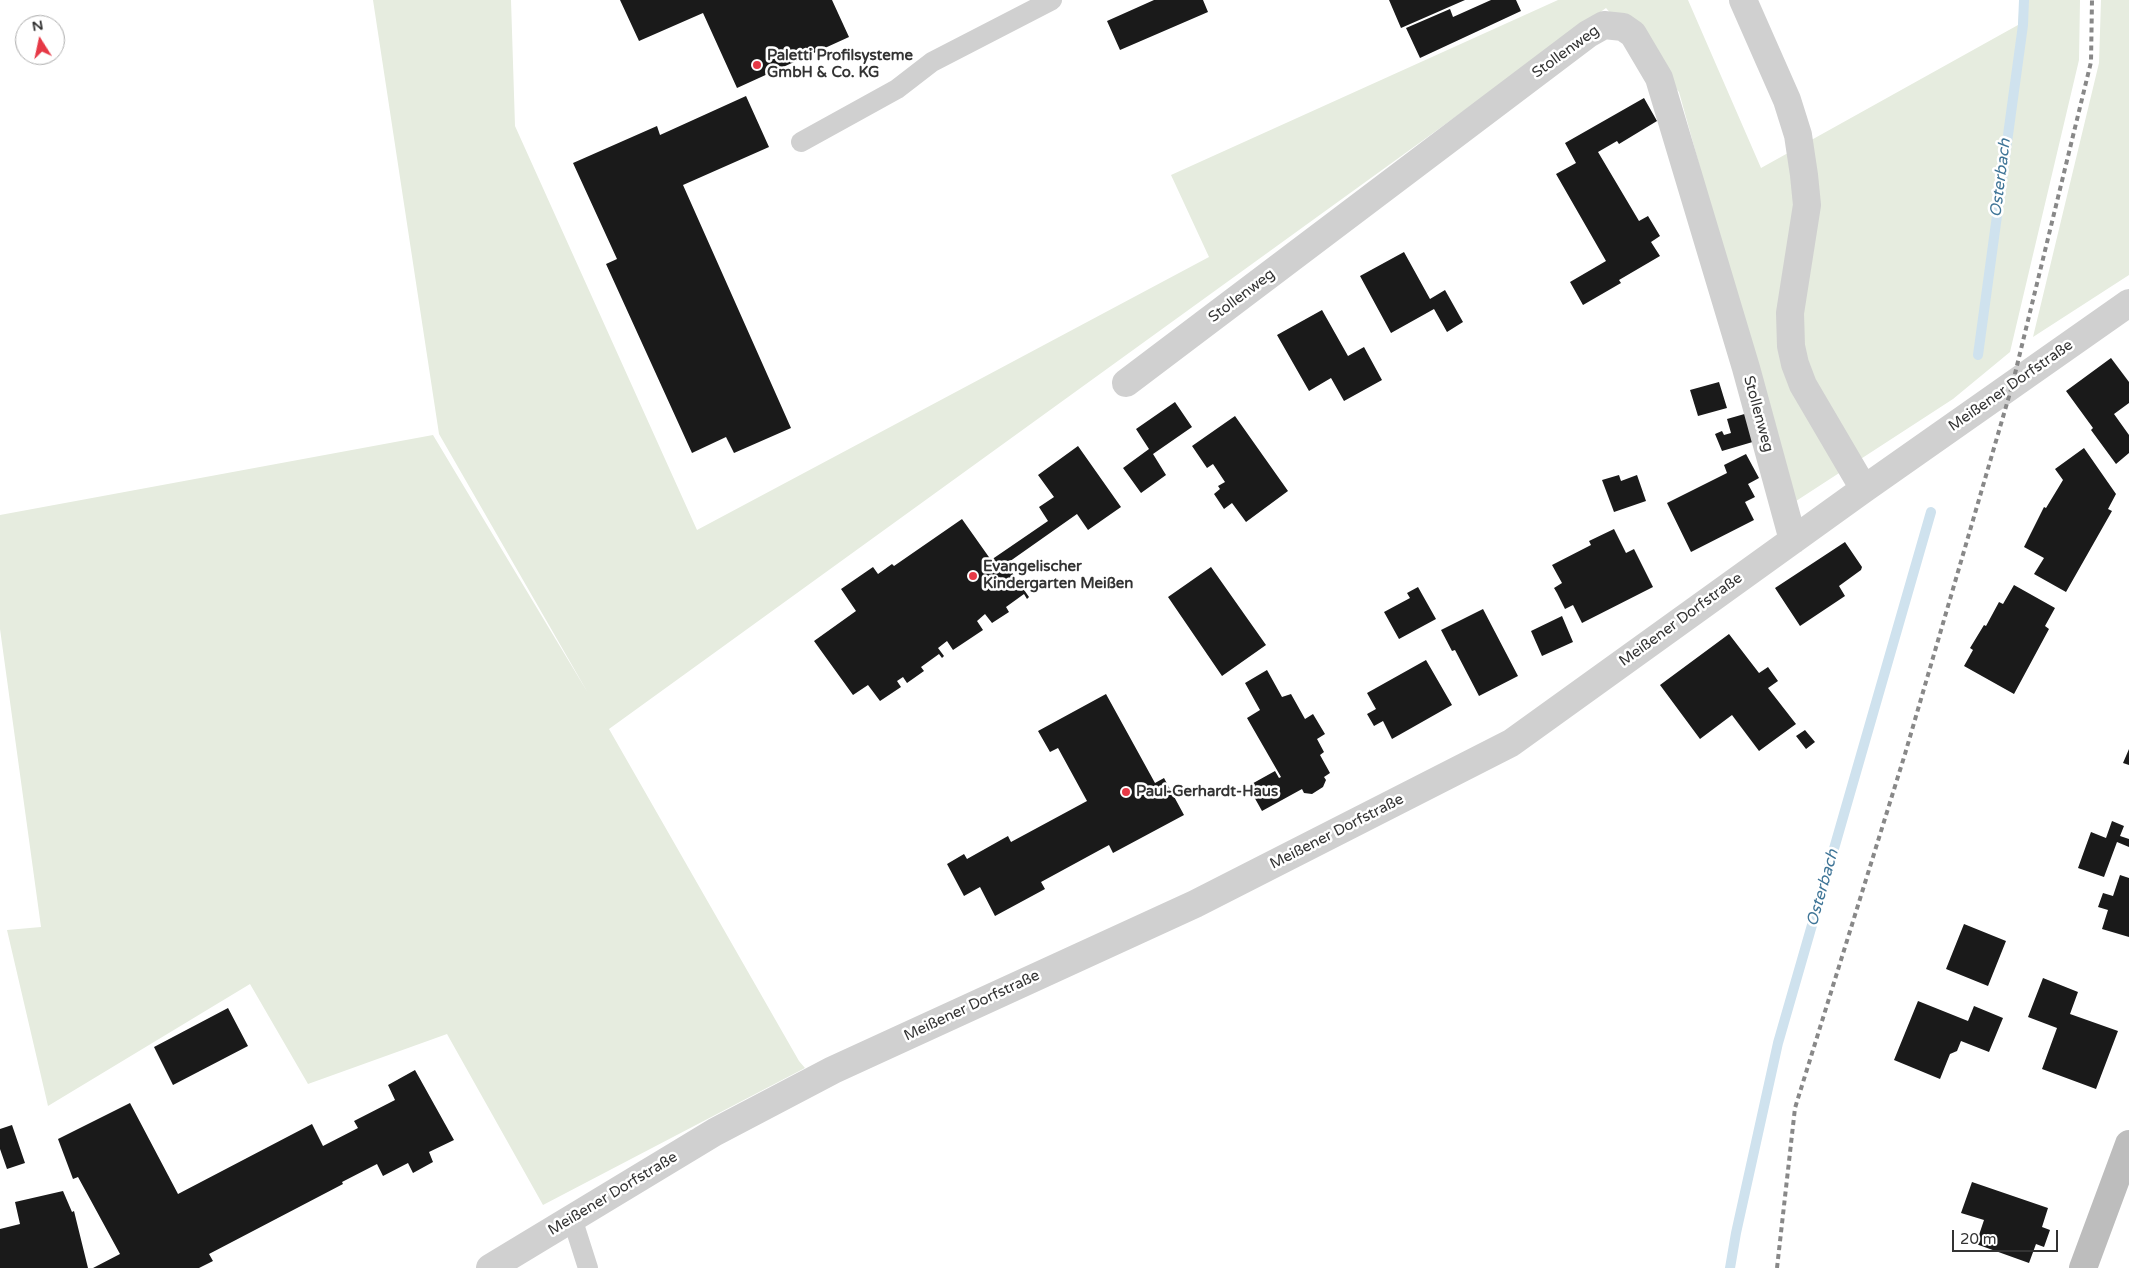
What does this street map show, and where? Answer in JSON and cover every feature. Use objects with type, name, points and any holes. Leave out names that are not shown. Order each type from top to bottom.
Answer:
[{"type":"street","points":[[1743,0],[1787,100],[1798,136],[1804,175],[1807,205],[1790,313],[1795,364],[1803,384],[1864,489]]},
{"type":"street","name":"Stollenweg","points":[[1126,384],[1588,34],[1604,25],[1623,27],[1634,34],[1659,78],[1746,368],[1793,540]]},
{"type":"street","name":"Meißener Dorfstraße","points":[[490,1268],[715,1132],[833,1070],[1195,904],[1511,743],[1864,489],[2129,302]]},
{"type":"street","points":[[2083,1268],[2129,1144]]},
{"type":"lane","points":[[801,142],[897,89],[932,62],[1052,0]]},
{"type":"lane","points":[[572,1218],[588,1268]]},
{"type":"shaded area","points":[[373,0],[511,0],[515,126],[697,530],[1209,257],[1171,175],[1558,0],[1688,0],[1761,168],[2018,25],[2020,0],[2080,0],[2079,60],[2010,352],[1953,399],[1793,503],[1679,92],[1606,8],[609,729],[799,1061],[805,1068],[543,1205],[447,1034],[308,1084],[250,984],[48,1106],[7,930],[41,927],[0,629],[0,515],[433,435],[588,693],[439,434]]},
{"type":"shaded area","points":[[2101,0],[2129,0],[2129,275],[2033,337],[2099,63]]},
{"type":"building","name":"Paletti Profilsysteme GmbH & Co. KG","points":[[620,0],[832,0],[849,37],[737,88],[703,13],[639,41]]},
{"type":"building","points":[[1154,0],[1203,0],[1208,12],[1120,50],[1107,21]]},
{"type":"building","points":[[1389,0],[1465,0],[1401,28]]},
{"type":"building","points":[[1491,0],[1516,0],[1521,11],[1420,58],[1406,28],[1450,9],[1453,17]]},
{"type":"building","points":[[746,96],[769,147],[683,185],[791,428],[734,453],[726,437],[692,453],[606,264],[617,259],[573,163],[657,126],[660,135]]},
{"type":"building","points":[[1644,98],[1657,121],[1619,144],[1617,141],[1598,152],[1639,221],[1648,216],[1660,236],[1651,242],[1660,256],[1619,280],[1621,283],[1583,305],[1570,282],[1606,261],[1556,174],[1576,163],[1565,143]]},
{"type":"building","points":[[1404,252],[1430,299],[1445,290],[1463,322],[1447,332],[1434,309],[1391,333],[1360,276]]},
{"type":"building","points":[[1322,310],[1348,356],[1364,347],[1382,380],[1344,401],[1331,378],[1309,391],[1277,335]]},
{"type":"building","points":[[2111,358],[2129,382],[2129,403],[2114,414],[2129,435],[2129,453],[2116,464],[2066,391]]},
{"type":"building","points":[[1719,382],[1727,408],[1698,416],[1690,390]]},
{"type":"building","points":[[1175,402],[1192,427],[1153,454],[1166,475],[1141,493],[1123,468],[1149,449],[1136,429]]},
{"type":"building","points":[[1748,413],[1756,441],[1722,451],[1715,434],[1722,431],[1724,435],[1731,433],[1727,419]]},
{"type":"building","points":[[1235,416],[1288,491],[1246,522],[1232,503],[1224,509],[1214,494],[1220,489],[1218,486],[1225,482],[1213,464],[1207,468],[1192,446]]},
{"type":"building","points":[[1078,446],[1121,507],[1088,530],[1077,514],[1006,564],[1029,597],[1027,599],[1024,594],[1006,607],[1009,612],[992,623],[985,614],[977,621],[983,630],[953,650],[947,641],[938,648],[944,656],[942,658],[939,654],[921,667],[924,671],[907,683],[903,677],[897,681],[901,687],[880,701],[868,685],[853,695],[814,641],[856,611],[841,589],[873,567],[878,574],[892,564],[894,566],[962,519],[991,560],[1048,521],[1039,507],[1054,497],[1038,475]]},
{"type":"building","points":[[2084,448],[2116,494],[2108,509],[2112,511],[2066,592],[2034,574],[2044,558],[2024,547],[2044,507],[2046,508],[2063,480],[2055,469]]},
{"type":"building","points":[[1746,454],[1759,478],[1748,484],[1755,497],[1745,502],[1754,520],[1691,552],[1667,503],[1727,473],[1724,465]]},
{"type":"building","points":[[1619,475],[1621,481],[1637,475],[1646,501],[1614,512],[1602,480]]},
{"type":"building","points":[[1614,529],[1626,553],[1634,549],[1653,587],[1582,623],[1573,605],[1565,609],[1554,588],[1562,583],[1552,565],[1591,545],[1589,541]]},
{"type":"building","points":[[1845,542],[1862,567],[1861,570],[1839,586],[1845,596],[1800,626],[1775,588]]},
{"type":"building","points":[[1211,567],[1266,645],[1222,676],[1168,597]]},
{"type":"building","points":[[2014,585],[2055,608],[2045,626],[2049,629],[2014,694],[1964,666],[1973,650],[1970,648],[1984,625],[1986,626],[1999,602],[2003,604]]},
{"type":"building","points":[[1418,587],[1436,619],[1399,639],[1384,612],[1410,598],[1407,593]]},
{"type":"building","points":[[1483,609],[1518,676],[1479,696],[1455,650],[1452,651],[1441,630]]},
{"type":"building","points":[[1562,616],[1573,642],[1542,656],[1531,631]]},
{"type":"building","points":[[1729,634],[1759,673],[1768,667],[1778,681],[1768,688],[1796,724],[1759,751],[1732,715],[1700,739],[1660,685]]},
{"type":"building","points":[[1426,660],[1452,705],[1392,739],[1383,721],[1374,726],[1367,714],[1376,709],[1367,693]]},
{"type":"building","points":[[1267,670],[1282,697],[1291,694],[1305,719],[1313,714],[1325,734],[1317,739],[1324,752],[1320,755],[1330,773],[1324,777],[1326,780],[1323,787],[1312,794],[1304,793],[1302,789],[1262,811],[1248,786],[1275,771],[1279,778],[1281,777],[1247,718],[1260,710],[1245,683]]},
{"type":"building","name":"Paul-Gerhardt-Haus","points":[[1106,694],[1155,783],[1164,778],[1184,815],[1113,853],[1109,845],[1041,882],[1045,889],[995,916],[980,887],[964,896],[947,864],[964,854],[967,859],[1008,836],[1011,842],[1087,801],[1058,748],[1050,752],[1038,731]]},
{"type":"building","points":[[1805,730],[1815,742],[1806,749],[1796,736]]},
{"type":"building","points":[[2129,749],[2129,765],[2123,763]]},
{"type":"building","points":[[2112,821],[2124,826],[2120,836],[2129,839],[2129,847],[2117,842],[2104,877],[2078,868],[2091,832],[2106,838]]},
{"type":"building","points":[[2120,875],[2129,878],[2129,937],[2102,929],[2108,910],[2098,907],[2103,893],[2113,896]]},
{"type":"building","points":[[1964,924],[2006,941],[1988,986],[1946,969]]},
{"type":"building","points":[[2043,978],[2078,992],[2070,1014],[2118,1031],[2096,1089],[2042,1069],[2057,1028],[2028,1017]]},
{"type":"building","points":[[1918,1001],[1968,1021],[1974,1006],[2003,1018],[1989,1052],[1961,1041],[1957,1051],[1950,1054],[1940,1079],[1894,1060]]},
{"type":"building","points":[[228,1008],[248,1046],[173,1085],[154,1047]]},
{"type":"building","points":[[415,1070],[454,1140],[429,1152],[433,1162],[413,1173],[408,1163],[383,1176],[377,1164],[342,1182],[343,1184],[209,1254],[213,1261],[199,1268],[93,1268],[120,1254],[78,1177],[73,1179],[58,1139],[130,1103],[178,1194],[312,1124],[323,1146],[358,1128],[354,1121],[395,1100],[388,1085]]},
{"type":"building","points":[[12,1125],[25,1163],[7,1169],[0,1149],[0,1129]]},
{"type":"building","points":[[1972,1182],[2048,1208],[2042,1227],[2050,1230],[2044,1247],[2036,1244],[2029,1263],[1976,1244],[1984,1220],[1961,1213]]},
{"type":"building","points":[[63,1191],[72,1212],[74,1211],[88,1268],[0,1268],[0,1229],[20,1224],[15,1202]]},
{"type":"waterway","name":"Osterbach","points":[[1978,355],[2023,25],[2024,0]]},
{"type":"waterway","name":"Osterbach","points":[[1730,1268],[1778,1043],[1931,512]]},
{"type":"railway","points":[[1777,1268],[1795,1108],[1905,754],[2012,386],[2091,62],[2092,0]]},
{"type":"place","name":"Paletti Profilsysteme GmbH & Co. KG","points":[[757,65]]},
{"type":"place","name":"Evangelischer Kindergarten Meißen","points":[[973,576]]},
{"type":"place","name":"Paul-Gerhardt-Haus","points":[[1126,792]]}]
